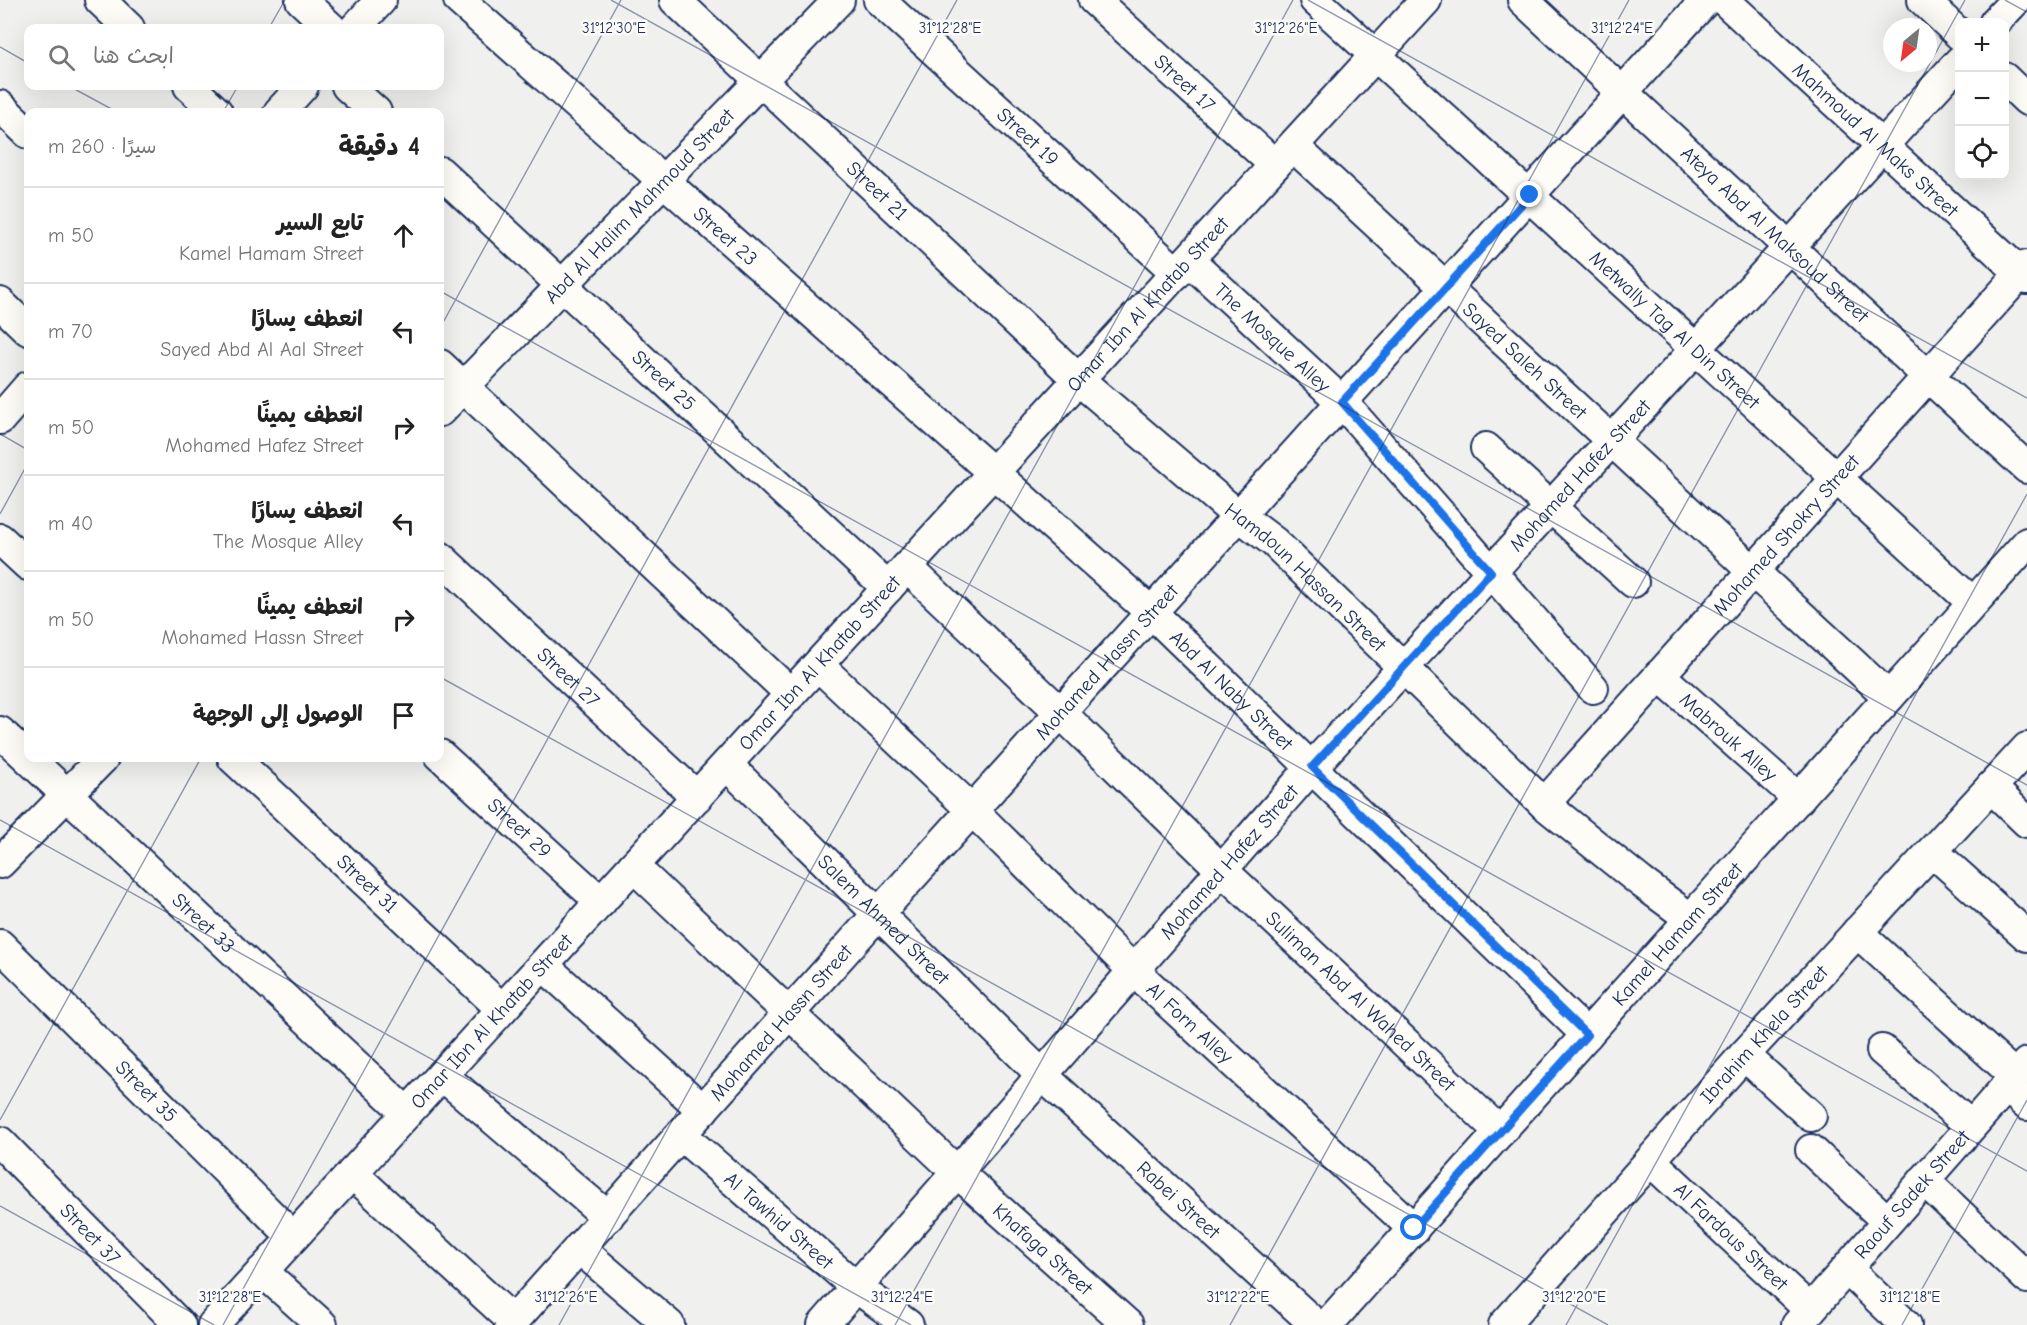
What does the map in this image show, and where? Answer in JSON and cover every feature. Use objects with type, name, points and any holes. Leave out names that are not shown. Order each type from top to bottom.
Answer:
[{"type":"street","points":[[100,0],[125,24]]},
{"type":"street","points":[[301,0],[327,24]]},
{"type":"street","points":[[359,24],[381,0]]},
{"type":"street","name":"Street 23","points":[[459,0],[1152,613]]},
{"type":"street","name":"Street 21","points":[[675,0],[1079,380]]},
{"type":"street","name":"Abd Al Halim Mahmoud Street","points":[[444,407],[839,0]]},
{"type":"street","name":"Street 19","points":[[879,0],[1183,266]]},
{"type":"street","name":"Street 17","points":[[1094,0],[1284,156]]},
{"type":"street","name":"Metwally Tag Al Din Street","points":[[1315,0],[1973,603]]},
{"type":"street","name":"Omar Ibn Al Khatab Street","points":[[213,1325],[1426,0]]},
{"type":"street","name":"Ateya Abd Al Maksoud Street","points":[[1523,0],[2027,468]]},
{"type":"street","name":"Mohamed Hassn Street","points":[[511,1323],[878,914],[1706,0]]},
{"type":"street","name":"Mahmoud Al Maks Street","points":[[1724,0],[1882,146],[2025,273]]},
{"type":"street","points":[[1923,0],[1955,31]]},
{"type":"street","points":[[1999,18],[2016,0]]},
{"type":"street","name":"Mohamed Hafez Street","points":[[823,1325],[1312,767],[1955,65]]},
{"type":"street","points":[[2009,83],[2027,100]]},
{"type":"street","points":[[193,90],[213,108]]},
{"type":"street","points":[[283,108],[299,90]]},
{"type":"street","points":[[351,90],[372,108]]},
{"type":"street","points":[[0,106],[24,130]]},
{"type":"street","name":"Sayed Saleh Street","points":[[1284,156],[1446,287],[1889,697]]},
{"type":"street","name":"Street 25","points":[[444,175],[562,286],[898,578],[1061,713]]},
{"type":"street","name":"The Mosque Alley","points":[[1183,266],[1342,402],[1593,688]]},
{"type":"street","name":"Mohamed Shokry Street","points":[[1544,804],[1928,376],[2025,273]]},
{"type":"street","points":[[0,303],[24,326]]},
{"type":"street","points":[[444,369],[791,694]]},
{"type":"street","name":"Hamdoun Hassan Street","points":[[1079,380],[1274,542],[1544,804],[1691,919]]},
{"type":"street","points":[[0,419],[24,392]]},
{"type":"street","points":[[1486,448],[1633,582]]},
{"type":"street","points":[[0,539],[24,562]]},
{"type":"street","name":"Kamel Hamam Street","points":[[1327,1325],[2027,543]]},
{"type":"street","name":"Street 27","points":[[444,561],[697,797]]},
{"type":"street","name":"Abd Al Naby Street","points":[[1152,613],[1587,1035]]},
{"type":"street","name":"Al Forn Alley","points":[[818,665],[973,811],[1134,971],[1414,1228]]},
{"type":"street","name":"Mabrouk Alley","points":[[1659,675],[1799,798]]},
{"type":"street","name":"Suliman Abd Al Wahed Street","points":[[1061,713],[1222,870],[1500,1132]]},
{"type":"street","name":"Street 33","points":[[0,732],[24,755]]},
{"type":"street","name":"Ibrahim Khela Street","points":[[1504,1325],[1744,1055],[2027,748]]},
{"type":"street","name":"Street 29","points":[[444,759],[601,902]]},
{"type":"street","name":"Street 33","points":[[32,762],[407,1113]]},
{"type":"street","points":[[0,863],[99,762]]},
{"type":"street","name":"Street 31","points":[[237,762],[502,1010]]},
{"type":"street","name":"Salem Ahmed Street","points":[[727,765],[1042,1075]]},
{"type":"street","points":[[1990,787],[2027,822]]},
{"type":"street","points":[[1932,851],[2027,936]]},
{"type":"street","name":"Khafaga Street","points":[[633,866],[957,1172],[1128,1325]]},
{"type":"street","points":[[1857,932],[2019,1083]]},
{"type":"street","name":"Street 35","points":[[0,945],[293,1237]]},
{"type":"street","points":[[543,965],[703,1110]]},
{"type":"street","points":[[1882,1050],[1971,1126]]},
{"type":"street","points":[[1744,1055],[1811,1116]]},
{"type":"street","points":[[442,1075],[608,1217]]},
{"type":"street","name":"Rabei Street","points":[[1042,1075],[1316,1325]]},
{"type":"street","name":"Raouf Sadek Street","points":[[1804,1318],[1971,1126],[2019,1083]]},
{"type":"street","name":"Al Tawhid Street","points":[[681,1135],[856,1287],[908,1325]]},
{"type":"street","name":"Street 37","points":[[0,1142],[180,1325]]},
{"type":"street","points":[[1811,1149],[1887,1221]]},
{"type":"street","name":"Al Fardous Street","points":[[1651,1161],[1804,1318]]},
{"type":"street","points":[[352,1173],[511,1323]]},
{"type":"street","points":[[1924,1180],[2027,1278]]},
{"type":"street","points":[[579,1248],[669,1325]]},
{"type":"street","points":[[1846,1269],[1906,1325]]},
{"type":"street","points":[[262,1271],[322,1325]]},
{"type":"route","points":[[1414,1228],[1587,1035],[1312,767],[1491,572],[1342,402],[1530,195]]}]
